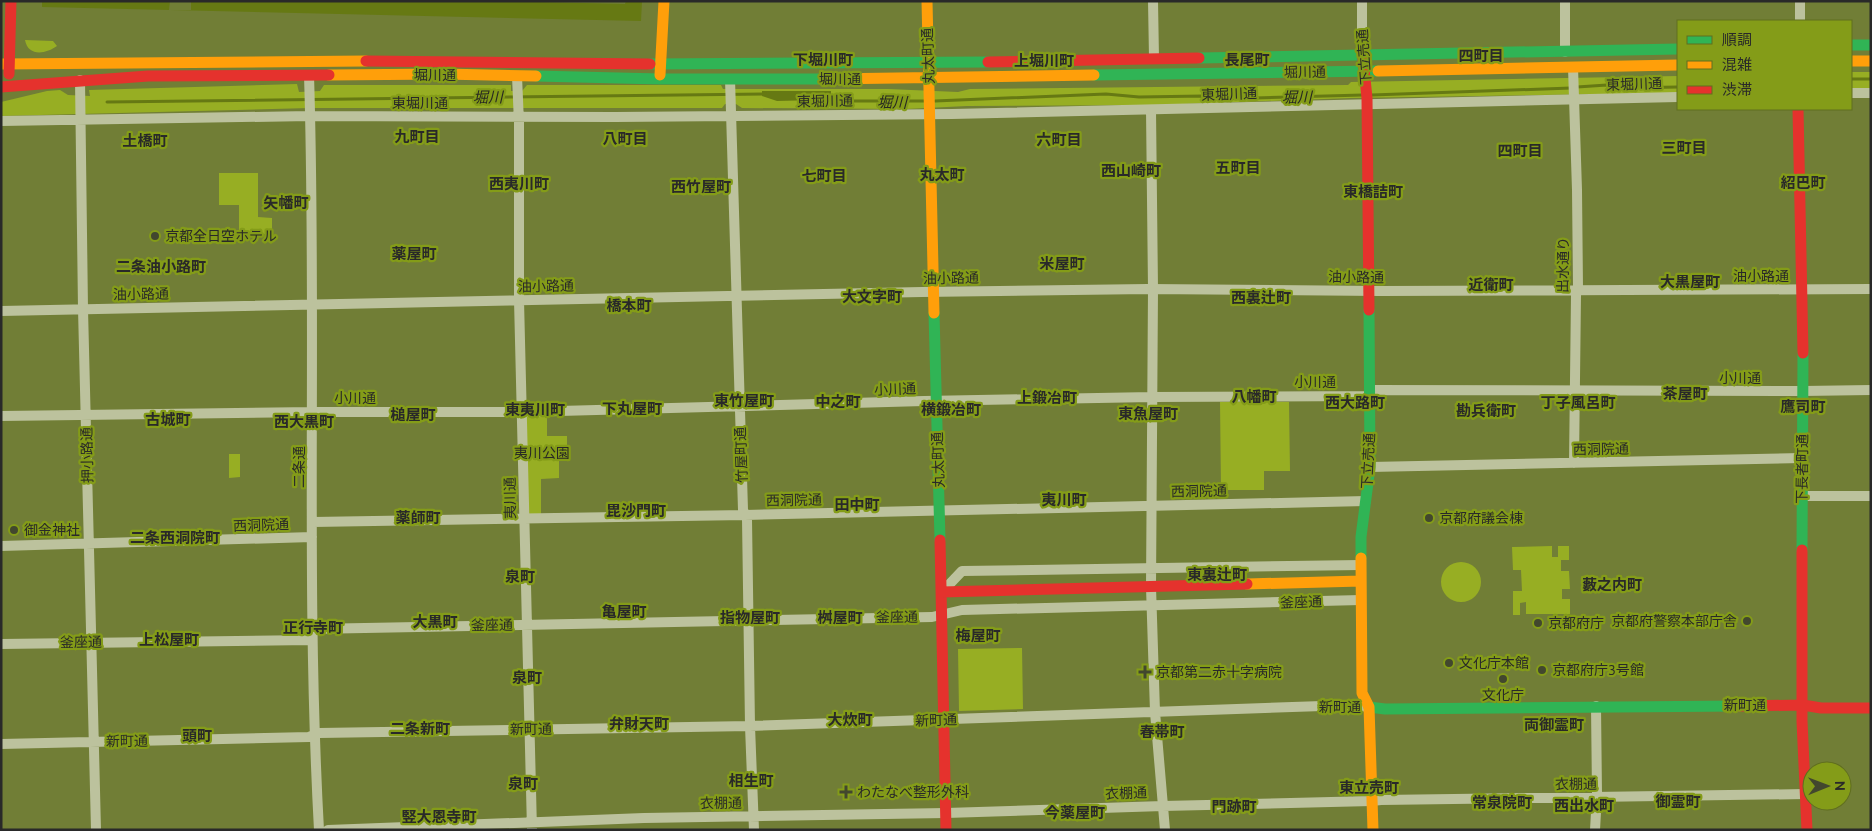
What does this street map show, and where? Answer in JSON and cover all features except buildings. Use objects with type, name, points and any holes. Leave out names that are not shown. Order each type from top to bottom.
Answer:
[{"type":"main road","points":[[5,87],[5,64],[11,1]]},
{"type":"main road","points":[[660,79],[664,1]]},
{"type":"main road","name":"丸太町通","points":[[927,1],[933,292],[943,614],[946,830]]},
{"type":"main road","points":[[1852,45],[1871,45]]},
{"type":"main road","name":"堀川通","points":[[5,64],[309,60],[661,64],[929,63],[1677,49]]},
{"type":"main road","name":"下立売通","points":[[1362,56],[1366,77],[1370,393],[1370,467],[1361,537],[1362,693],[1369,707],[1373,830]]},
{"type":"main road","points":[[1852,61],[1871,60]]},
{"type":"main road","name":"堀川通","points":[[5,87],[148,76],[517,76],[660,79],[730,84],[929,78],[1366,77],[1573,72],[1677,64]]},
{"type":"main road","name":"下長者町通","points":[[1798,110],[1803,392],[1801,496],[1804,761]]},
{"type":"main road","name":"釜座通","points":[[942,592],[1361,582]]},
{"type":"main road","name":"新町通","points":[[1369,707],[1384,709],[1803,705],[1821,708],[1871,708]]},
{"type":"main road","name":"下長者町通","points":[[1805,811],[1807,830]]},
{"type":"street","points":[[1153,1],[1154,58]]},
{"type":"street","name":"下立売通","points":[[1362,1],[1362,56]]},
{"type":"street","points":[[1564,1],[1565,52]]},
{"type":"street","points":[[1800,1],[1800,20]]},
{"type":"street","name":"出水通り","points":[[1573,72],[1577,190],[1574,463]]},
{"type":"street","name":"二条通","points":[[309,75],[313,412],[311,640],[320,830]]},
{"type":"street","name":"夷川通","points":[[517,76],[519,300],[531,826]]},
{"type":"street","name":"押小路通","points":[[80,80],[96,830]]},
{"type":"street","name":"竹屋町通","points":[[730,84],[737,295],[738,407],[743,510],[747,519],[750,726],[754,830]]},
{"type":"street","points":[[1852,93],[1871,93]]},
{"type":"street","name":"東堀川通","points":[[1,121],[80,117],[310,112],[1151,110],[1366,101],[1677,97]]},
{"type":"street","points":[[1151,110],[1153,289],[1151,587],[1155,712],[1165,830]]},
{"type":"street","name":"油小路通","points":[[1,312],[737,295],[1153,289],[1577,291],[1871,289]]},
{"type":"street","name":"小川通","points":[[1,416],[313,412],[522,412],[936,401],[1370,393],[1574,391],[1803,392],[1871,390]]},
{"type":"street","name":"西洞院通","points":[[1370,467],[1802,458]]},
{"type":"street","points":[[1801,496],[1871,496]]},
{"type":"street","name":"西洞院通","points":[[313,522],[745,515],[1366,501]]},
{"type":"street","name":"西洞院通","points":[[1,546],[312,537]]},
{"type":"street","points":[[942,592],[962,572],[1361,565]]},
{"type":"street","points":[[1021,590],[1021,609]]},
{"type":"street","name":"釜座通","points":[[312,629],[932,617],[962,610],[1361,600]]},
{"type":"street","name":"釜座通","points":[[1,644],[92,641],[311,640]]},
{"type":"street","name":"新町通","points":[[1,744],[309,737],[319,732],[750,726],[1352,705],[1369,707]]},
{"type":"street","points":[[1595,830],[1597,794],[1596,706]]},
{"type":"street","name":"衣棚通","points":[[328,830],[531,826],[753,816],[946,813],[1372,802],[1382,800],[1802,794]]},
{"type":"green space","points":[[25,40],[53,41],[57,46],[48,51],[38,52],[30,49]]},
{"type":"green space","points":[[1852,72],[1871,72],[1871,88],[1852,88]]},
{"type":"green space","points":[[1677,76],[1677,93],[1351,98],[1156,105],[967,106],[906,109],[742,108],[736,104],[725,104],[722,108],[310,108],[1,116],[1,102],[47,91],[60,90],[68,95],[90,96],[89,90],[297,84],[299,92],[320,91],[324,85],[511,85],[511,91],[522,91],[527,85],[721,85],[723,89],[888,89],[958,92],[970,89],[1348,85],[1351,82]]},
{"type":"green space","points":[[219,173],[258,173],[258,217],[272,218],[272,234],[239,234],[239,205],[219,205]]},
{"type":"green space","points":[[1220,402],[1289,402],[1290,471],[1264,471],[1264,490],[1221,490]]},
{"type":"green space","name":"夷川公園","points":[[547,414],[547,436],[567,436],[567,455],[559,456],[559,478],[541,479],[541,514],[526,514],[525,415]]},
{"type":"green space","points":[[229,454],[240,454],[240,477],[229,478]]},
{"type":"green space","points":[[1552,546],[1552,557],[1558,557],[1558,546],[1569,546],[1569,560],[1561,560],[1561,571],[1569,571],[1570,589],[1562,589],[1562,599],[1570,599],[1570,614],[1526,614],[1526,602],[1520,603],[1520,615],[1513,615],[1513,591],[1522,591],[1521,570],[1513,570],[1512,547]]},
{"type":"green space","points":[[1465,562],[1472,565],[1478,571],[1481,582],[1480,590],[1472,599],[1465,602],[1457,602],[1450,599],[1442,590],[1441,578],[1444,571],[1453,563]]},
{"type":"green space","points":[[1022,648],[1023,709],[959,711],[958,649]]},
{"type":"shaded area","points":[[42,1],[501,1],[625,4],[626,1],[642,1],[641,21],[42,7]]},
{"type":"shaded area","points":[[762,91],[831,91],[831,95],[836,99],[836,104],[819,104],[816,100],[777,101],[762,96]]},
{"type":"pier","points":[[170,1],[191,1],[191,10],[169,10]]},
{"type":"waterway","name":"堀川","points":[[1852,79],[1871,79]]},
{"type":"waterway","name":"堀川","points":[[1577,87],[1607,85],[1624,88],[1677,87]]},
{"type":"waterway","name":"堀川","points":[[1372,95],[1571,88]]},
{"type":"waterway","name":"堀川","points":[[107,102],[765,94]]},
{"type":"waterway","name":"堀川","points":[[935,101],[1106,94],[1139,97],[1203,96],[1221,99],[1363,95]]},
{"type":"waterway","name":"堀川","points":[[833,101],[924,101]]},
{"type":"traffic: fast","points":[[1852,45],[1871,45]]},
{"type":"traffic: fast","points":[[1199,58],[1677,49]]},
{"type":"traffic: fast","points":[[650,64],[988,62]]},
{"type":"traffic: fast","points":[[1094,75],[1378,71]]},
{"type":"traffic: fast","points":[[536,76],[660,79],[827,79]]},
{"type":"traffic: fast","points":[[1361,558],[1361,537],[1370,467],[1369,310]]},
{"type":"traffic: fast","points":[[934,313],[940,540]]},
{"type":"traffic: fast","points":[[1802,550],[1803,353]]},
{"type":"traffic: fast","points":[[1369,707],[1385,709],[1739,706]]},
{"type":"traffic: slow","points":[[660,75],[664,1]]},
{"type":"traffic: slow","points":[[927,1],[934,313]]},
{"type":"traffic: slow","points":[[1,64],[366,61]]},
{"type":"traffic: slow","points":[[1852,61],[1871,61]]},
{"type":"traffic: slow","points":[[1378,71],[1677,65]]},
{"type":"traffic: slow","points":[[329,75],[444,74],[536,76]]},
{"type":"traffic: slow","points":[[827,79],[1094,75]]},
{"type":"traffic: slow","points":[[1361,558],[1362,693],[1369,707],[1373,830]]},
{"type":"traffic: slow","points":[[1247,584],[1361,581]]},
{"type":"traffic: jam","points":[[9,74],[11,1]]},
{"type":"traffic: jam","points":[[988,62],[1199,58]]},
{"type":"traffic: jam","points":[[1363,59],[1367,98],[1369,310]]},
{"type":"traffic: jam","points":[[366,61],[650,64]]},
{"type":"traffic: jam","points":[[1,87],[148,76],[329,75]]},
{"type":"traffic: jam","points":[[1798,110],[1803,353]]},
{"type":"traffic: jam","points":[[940,540],[946,830]]},
{"type":"traffic: jam","points":[[1802,550],[1802,721],[1807,830]]},
{"type":"traffic: jam","points":[[942,592],[1247,584]]},
{"type":"traffic: jam","points":[[1739,706],[1803,705],[1821,708],[1871,708]]},
{"type":"place","name":"京都全日空ホテル","points":[[155,236]]},
{"type":"place","name":"京都府議会棟","points":[[1429,518]]},
{"type":"place","name":"御金神社","points":[[14,530]]},
{"type":"place","name":"京都府警察本部庁舎","points":[[1747,621]]},
{"type":"place","name":"京都府庁","points":[[1538,623]]},
{"type":"place","name":"文化庁本館","points":[[1449,663]]},
{"type":"place","name":"京都府庁3号館","points":[[1542,670]]},
{"type":"place","name":"京都第二赤十字病院","points":[[1145,672]]},
{"type":"place","name":"文化庁","points":[[1503,679]]},
{"type":"place","name":"わたなべ整形外科","points":[[846,792]]},
{"type":"district","name":"四町目","points":[[1481,55]]},
{"type":"district","name":"下堀川町","points":[[823,59]]},
{"type":"district","name":"長尾町","points":[[1247,59]]},
{"type":"district","name":"上堀川町","points":[[1044,60]]},
{"type":"district","name":"九町目","points":[[417,136]]},
{"type":"district","name":"八町目","points":[[625,138]]},
{"type":"district","name":"六町目","points":[[1059,139]]},
{"type":"district","name":"土橋町","points":[[145,140]]},
{"type":"district","name":"三町目","points":[[1684,147]]},
{"type":"district","name":"四町目","points":[[1520,150]]},
{"type":"district","name":"五町目","points":[[1238,167]]},
{"type":"district","name":"西山崎町","points":[[1131,170]]},
{"type":"district","name":"丸太町","points":[[942,174]]},
{"type":"district","name":"七町目","points":[[824,175]]},
{"type":"district","name":"紹巴町","points":[[1803,182]]},
{"type":"district","name":"西夷川町","points":[[519,183]]},
{"type":"district","name":"西竹屋町","points":[[701,186]]},
{"type":"district","name":"東橋詰町","points":[[1373,191]]},
{"type":"district","name":"矢幡町","points":[[286,202]]},
{"type":"district","name":"薬屋町","points":[[414,253]]},
{"type":"district","name":"米屋町","points":[[1062,263]]},
{"type":"district","name":"二条油小路町","points":[[161,266]]},
{"type":"district","name":"大黒屋町","points":[[1690,281]]},
{"type":"district","name":"近衛町","points":[[1491,284]]},
{"type":"district","name":"大文字町","points":[[872,296]]},
{"type":"district","name":"西裏辻町","points":[[1261,297]]},
{"type":"district","name":"橋本町","points":[[629,305]]},
{"type":"district","name":"茶屋町","points":[[1685,393]]},
{"type":"district","name":"八幡町","points":[[1254,396]]},
{"type":"district","name":"上鍛冶町","points":[[1047,397]]},
{"type":"district","name":"東竹屋町","points":[[744,400]]},
{"type":"district","name":"中之町","points":[[838,401]]},
{"type":"district","name":"西大路町","points":[[1355,402]]},
{"type":"district","name":"丁子風呂町","points":[[1578,402]]},
{"type":"district","name":"鷹司町","points":[[1803,406]]},
{"type":"district","name":"下丸屋町","points":[[632,408]]},
{"type":"district","name":"東夷川町","points":[[535,409]]},
{"type":"district","name":"横鍛冶町","points":[[951,409]]},
{"type":"district","name":"勘兵衛町","points":[[1486,410]]},
{"type":"district","name":"東魚屋町","points":[[1148,413]]},
{"type":"district","name":"槌屋町","points":[[413,414]]},
{"type":"district","name":"古城町","points":[[168,419]]},
{"type":"district","name":"西大黒町","points":[[304,421]]},
{"type":"district","name":"夷川町","points":[[1064,499]]},
{"type":"district","name":"田中町","points":[[857,504]]},
{"type":"district","name":"毘沙門町","points":[[636,510]]},
{"type":"district","name":"薬師町","points":[[418,517]]},
{"type":"district","name":"二条西洞院町","points":[[175,537]]},
{"type":"district","name":"東裏辻町","points":[[1217,574]]},
{"type":"district","name":"泉町","points":[[520,576]]},
{"type":"district","name":"藪之内町","points":[[1612,584]]},
{"type":"district","name":"亀屋町","points":[[624,611]]},
{"type":"district","name":"指物屋町","points":[[750,617]]},
{"type":"district","name":"桝屋町","points":[[840,617]]},
{"type":"district","name":"大黒町","points":[[435,621]]},
{"type":"district","name":"正行寺町","points":[[313,627]]},
{"type":"district","name":"梅屋町","points":[[978,635]]},
{"type":"district","name":"上松屋町","points":[[169,639]]},
{"type":"district","name":"泉町","points":[[527,677]]},
{"type":"district","name":"大炊町","points":[[850,719]]},
{"type":"district","name":"弁財天町","points":[[639,723]]},
{"type":"district","name":"両御霊町","points":[[1554,724]]},
{"type":"district","name":"二条新町","points":[[420,728]]},
{"type":"district","name":"春帯町","points":[[1162,731]]},
{"type":"district","name":"頭町","points":[[197,735]]},
{"type":"district","name":"相生町","points":[[751,780]]},
{"type":"district","name":"泉町","points":[[523,783]]},
{"type":"district","name":"東立売町","points":[[1369,787]]},
{"type":"district","name":"御霊町","points":[[1678,801]]},
{"type":"district","name":"常泉院町","points":[[1502,802]]},
{"type":"district","name":"西出水町","points":[[1584,805]]},
{"type":"district","name":"門跡町","points":[[1234,806]]},
{"type":"district","name":"今薬屋町","points":[[1075,812]]},
{"type":"district","name":"竪大恩寺町","points":[[439,816]]}]
